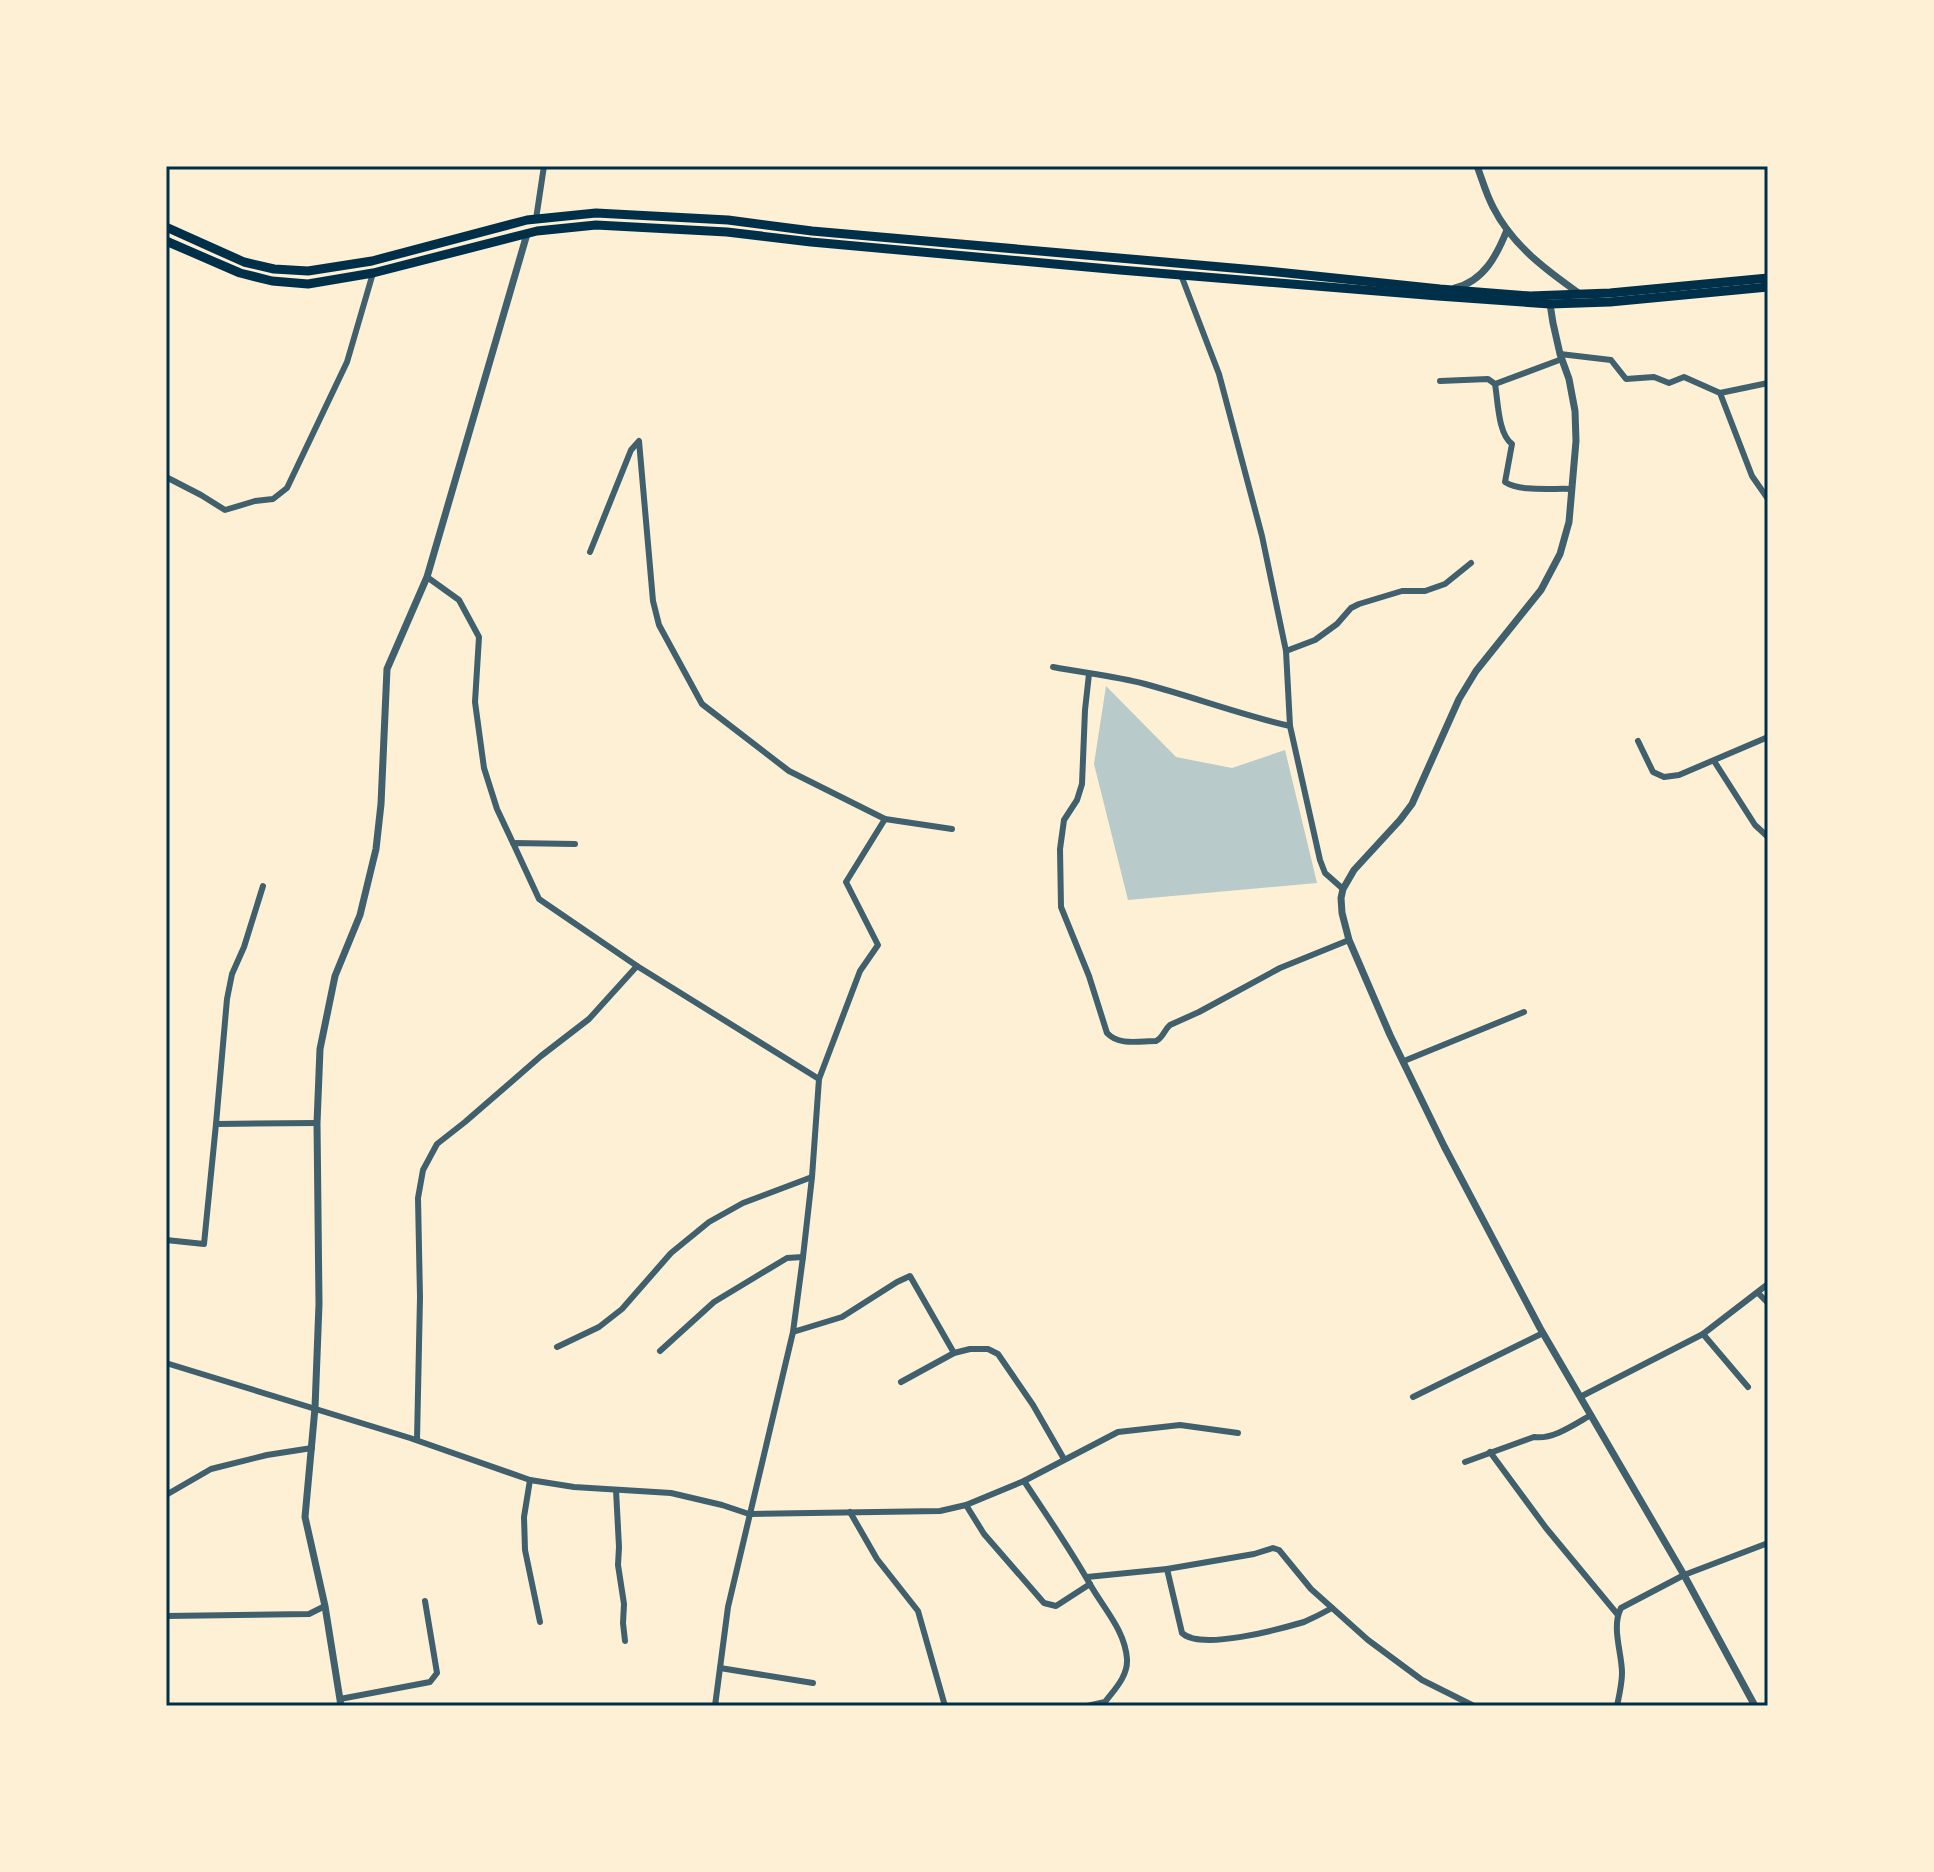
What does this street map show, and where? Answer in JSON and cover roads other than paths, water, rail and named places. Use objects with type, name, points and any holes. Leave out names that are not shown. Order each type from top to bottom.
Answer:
[{"type":"main road","points":[[166,227],[244,262],[274,269],[308,271],[372,261],[536,219],[596,213],[728,220],[812,231],[1530,296],[1768,278]]},
{"type":"main road","points":[[166,241],[240,273],[272,281],[308,284],[373,273],[537,231],[596,225],[727,232],[1181,275],[1550,304],[1637,300],[1768,287]]},
{"type":"street","points":[[536,219],[544,166]]},
{"type":"street","points":[[1477,166],[1493,206],[1507,230],[1547,270],[1580,294]]},
{"type":"street","points":[[1449,290],[1464,286],[1484,271],[1498,253],[1507,230]]},
{"type":"street","points":[[425,1601],[437,1673],[434,1678],[430,1682],[340,1703],[325,1606],[305,1517],[315,1408],[319,1304],[317,1123],[320,1049],[335,976],[360,915],[376,849],[387,669],[427,577],[527,234]]},
{"type":"street","points":[[166,477],[225,510],[273,499],[287,488],[347,362],[373,273]]},
{"type":"street","points":[[1181,275],[1219,374],[1262,536],[1286,651],[1290,726],[1320,860],[1325,873],[1343,889]]},
{"type":"street","points":[[1550,304],[1575,411],[1576,441],[1569,522],[1560,554],[1541,590],[1476,671],[1459,699],[1412,804],[1354,870],[1343,889],[1342,913],[1349,940],[1444,1146],[1543,1333],[1684,1575],[1755,1706]]},
{"type":"street","points":[[1495,384],[1561,357],[1611,360],[1626,379],[1654,377],[1669,383],[1684,377],[1720,393],[1768,383]]},
{"type":"street","points":[[1440,381],[1488,379],[1495,384],[1505,439],[1512,444],[1505,482],[1520,487],[1572,489]]},
{"type":"street","points":[[1720,393],[1752,476],[1768,499]]},
{"type":"street","points":[[590,552],[631,450],[639,441],[653,601],[659,625],[702,704],[789,771],[885,819],[952,829]]},
{"type":"street","points":[[1286,651],[1315,640],[1359,604],[1402,591],[1425,591],[1445,584],[1471,563]]},
{"type":"street","points":[[427,577],[459,600],[479,637],[475,702],[484,768],[497,809],[539,899],[637,966],[819,1079]]},
{"type":"street","points":[[1053,667],[1112,676],[1290,726]]},
{"type":"street","points":[[1089,674],[1082,784],[1077,800],[1064,820],[1060,849],[1061,907],[1111,1038],[1117,1042],[1156,1041],[1170,1025],[1280,968],[1349,940]]},
{"type":"street","points":[[1638,741],[1653,772],[1664,777],[1679,775],[1768,737]]},
{"type":"street","points":[[1714,761],[1755,825],[1768,837]]},
{"type":"street","points":[[715,1706],[728,1607],[793,1332],[812,1177],[819,1079],[860,971],[878,945],[846,882],[885,819]]},
{"type":"street","points":[[513,843],[575,844]]},
{"type":"street","points":[[166,1240],[204,1244],[227,999],[232,974],[263,886]]},
{"type":"street","points":[[417,1440],[420,1297],[418,1198],[423,1170],[437,1144],[589,1019],[637,966]]},
{"type":"street","points":[[1404,1061],[1524,1012]]},
{"type":"street","points":[[216,1124],[317,1123]]},
{"type":"street","points":[[557,1347],[599,1327],[622,1309],[671,1253],[709,1222],[743,1203],[812,1177]]},
{"type":"street","points":[[660,1351],[714,1302],[787,1258],[803,1257]]},
{"type":"street","points":[[793,1332],[842,1317],[910,1276],[954,1353]]},
{"type":"street","points":[[1580,1397],[1703,1334],[1768,1284]]},
{"type":"street","points":[[1758,1293],[1768,1303]]},
{"type":"street","points":[[1413,1397],[1543,1333]]},
{"type":"street","points":[[1703,1334],[1748,1387]]},
{"type":"street","points":[[901,1382],[954,1353],[988,1349],[998,1354],[1033,1405],[1064,1459]]},
{"type":"street","points":[[166,1363],[417,1440],[530,1480],[574,1487],[671,1493],[749,1514],[940,1511],[966,1505],[1024,1481],[1118,1432],[1180,1425],[1238,1433]]},
{"type":"street","points":[[1465,1462],[1534,1437],[1549,1436],[1591,1415]]},
{"type":"street","points":[[166,1495],[211,1469],[312,1448]]},
{"type":"street","points":[[1490,1452],[1546,1528],[1618,1615]]},
{"type":"street","points":[[530,1480],[524,1517],[525,1550],[540,1622]]},
{"type":"street","points":[[1024,1481],[1119,1629],[1128,1661],[1125,1675],[1105,1702],[1087,1706]]},
{"type":"street","points":[[616,1490],[618,1565],[625,1641]]},
{"type":"street","points":[[966,1505],[984,1534],[1044,1603],[1056,1606],[1088,1580],[1254,1554],[1273,1548],[1279,1550],[1311,1589],[1368,1640],[1422,1680],[1474,1706]]},
{"type":"street","points":[[850,1512],[877,1559],[918,1611],[945,1706]]},
{"type":"street","points":[[1617,1706],[1622,1673],[1618,1615],[1621,1608],[1684,1575],[1768,1543]]},
{"type":"street","points":[[1167,1569],[1182,1633],[1188,1638],[1211,1640],[1271,1631],[1307,1621],[1332,1608]]},
{"type":"street","points":[[166,1616],[309,1614],[325,1606]]},
{"type":"street","points":[[720,1668],[813,1683]]}]
